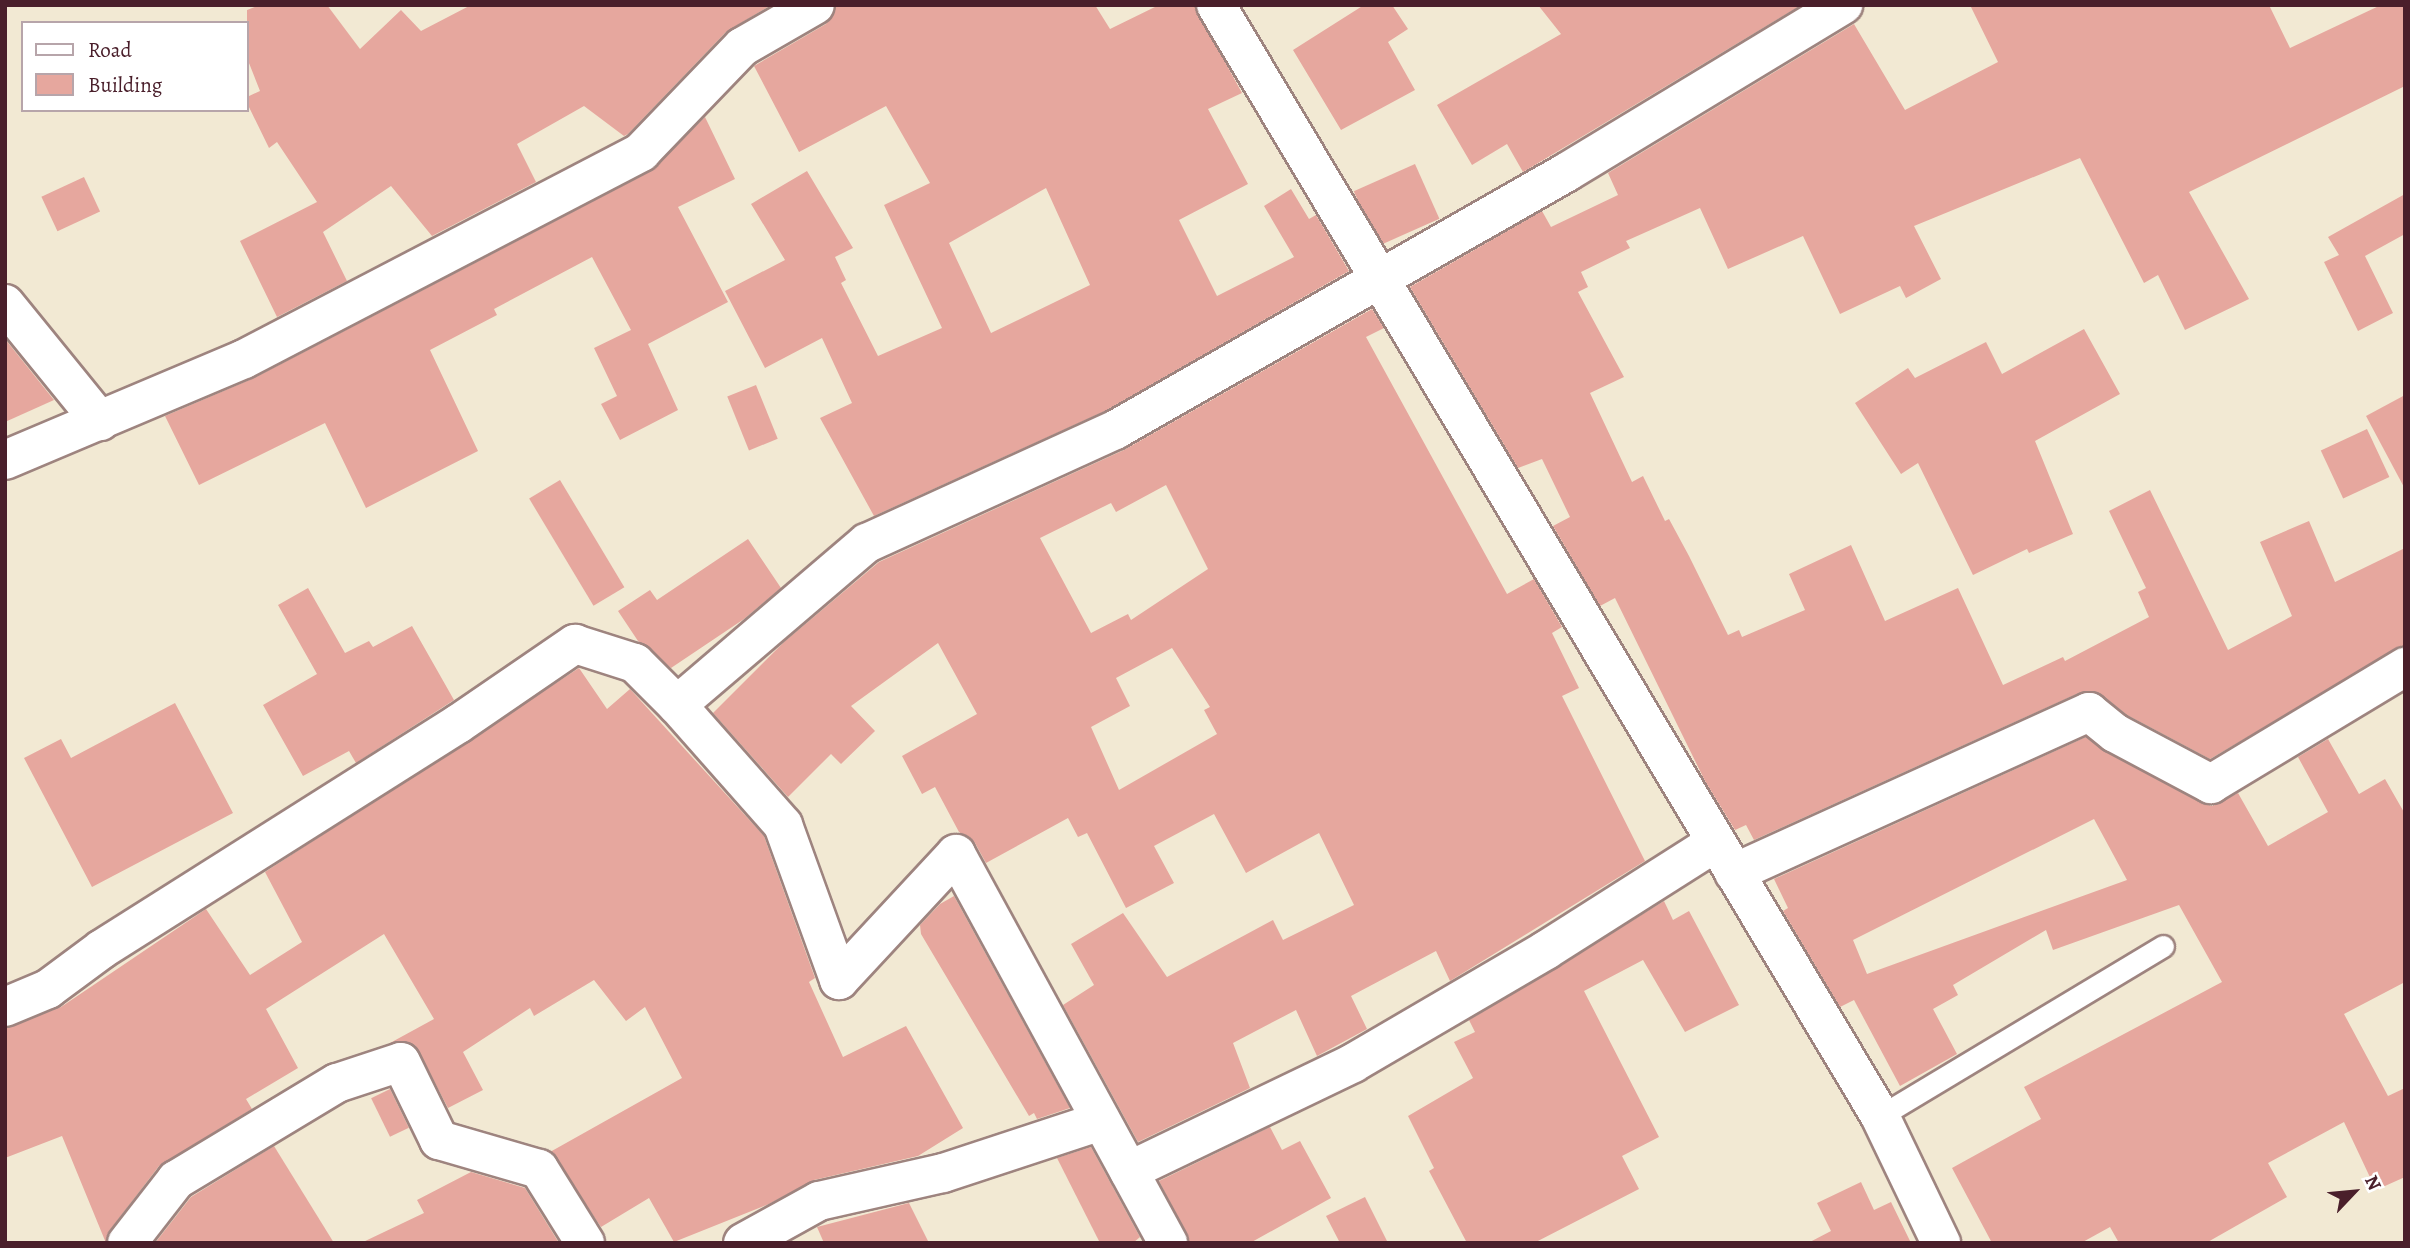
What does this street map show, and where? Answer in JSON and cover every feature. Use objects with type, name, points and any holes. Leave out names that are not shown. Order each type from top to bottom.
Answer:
[{"type":"street","points":[[5,460],[244,359],[641,152],[742,47],[814,5]]},
{"type":"street","points":[[1216,5],[1880,1116],[1941,1243]]},
{"type":"street","points":[[677,705],[867,543],[1115,430],[1567,172],[1843,5]]},
{"type":"street","points":[[5,304],[100,421]]},
{"type":"street","points":[[5,1007],[48,989],[103,949],[458,723],[575,644],[635,663],[677,705],[783,825],[839,980],[956,854],[1168,1243]]},
{"type":"street","points":[[1129,1171],[1353,1063],[1546,950],[1725,858],[2089,712],[2115,733],[2211,784],[2405,667]]},
{"type":"street","points":[[127,1243],[176,1180],[337,1083],[401,1062],[439,1140],[539,1170],[585,1243]]},
{"type":"street","points":[[743,1243],[819,1201],[943,1173],[1101,1121]]},
{"type":"lane","points":[[1880,1116],[2163,946]]},
{"type":"building","points":[[260,5],[327,5],[360,49],[401,10],[421,31],[471,5],[771,5],[726,32],[628,134],[624,136],[584,106],[517,144],[536,182],[432,236],[391,186],[323,232],[347,281],[277,317],[240,241],[317,202],[277,142],[269,148],[248,105],[248,97],[260,91],[248,61],[247,10]]},
{"type":"building","points":[[837,5],[1095,5],[1110,29],[1159,5],[1194,5],[1242,93],[1208,109],[1248,184],[1179,220],[1217,296],[1294,257],[1264,206],[1291,189],[1309,219],[1316,215],[1349,271],[1105,411],[874,516],[820,418],[852,403],[822,338],[765,368],[725,291],[785,260],[751,204],[807,171],[853,248],[835,257],[846,280],[841,283],[878,356],[942,328],[884,205],[930,183],[886,106],[799,152],[754,66],[826,24]],"holes":[[[1046,188],[1090,285],[991,333],[949,243]]]},
{"type":"building","points":[[1364,5],[1392,5],[1408,29],[1388,42],[1415,90],[1341,130],[1293,50]]},
{"type":"building","points":[[1538,5],[1798,7],[1523,172],[1507,144],[1472,165],[1437,105],[1561,34]]},
{"type":"building","points":[[1970,5],[2269,5],[2290,48],[2381,5],[2405,5],[2405,86],[2189,192],[2249,299],[2185,330],[2158,275],[2144,283],[2080,158],[1914,226],[1941,279],[1906,298],[1900,286],[1840,314],[1803,236],[1728,269],[1700,208],[1626,241],[1630,248],[1581,272],[1588,287],[1578,292],[1624,377],[1590,393],[1632,482],[1643,476],[1665,521],[1669,519],[1689,556],[1728,635],[1739,630],[1742,637],[1805,610],[1789,574],[1851,545],[1885,621],[1958,588],[2003,685],[2063,657],[2065,661],[2149,617],[2138,592],[2146,588],[2109,511],[2150,490],[2228,650],[2292,616],[2260,542],[2309,521],[2335,582],[2405,548],[2405,645],[2210,759],[2127,715],[2102,695],[2081,692],[1754,840],[1746,825],[1735,830],[1705,781],[1615,598],[1600,606],[1553,526],[1570,517],[1542,459],[1518,468],[1410,287],[1542,211],[1551,227],[1618,195],[1608,173],[1854,24],[1905,110],[1998,62]]},
{"type":"building","points":[[705,117],[735,179],[678,207],[728,302],[648,344],[678,410],[620,440],[601,404],[617,396],[594,348],[631,330],[592,257],[494,309],[497,315],[430,350],[478,451],[366,508],[325,423],[199,485],[165,416],[254,378],[651,171]]},
{"type":"building","points":[[1415,164],[1439,219],[1378,246],[1354,191]]},
{"type":"building","points":[[84,177],[100,211],[57,231],[41,197]]},
{"type":"building","points":[[2405,194],[2405,234],[2365,256],[2393,313],[2358,331],[2324,262],[2339,255],[2328,237]]},
{"type":"building","points":[[1372,309],[1384,328],[1366,337],[1507,594],[1534,579],[1562,627],[1552,633],[1579,688],[1562,696],[1645,861],[1450,981],[1436,951],[1351,996],[1367,1029],[1317,1056],[1296,1010],[1233,1043],[1250,1088],[1138,1142],[1063,1005],[1094,985],[1071,944],[1123,913],[1167,977],[1273,920],[1283,940],[1354,905],[1319,833],[1246,873],[1214,814],[1154,846],[1174,883],[1126,908],[1087,833],[1078,837],[1068,818],[986,863],[975,843],[959,832],[935,787],[922,794],[902,756],[977,714],[938,643],[851,706],[875,731],[841,764],[831,754],[788,797],[713,713],[784,642],[879,562],[1124,450]],"holes":[[[1166,485],[1208,569],[1131,620],[1128,614],[1091,633],[1040,538],[1111,503],[1116,512]],[[1172,648],[1210,707],[1204,710],[1217,734],[1119,790],[1091,727],[1130,706],[1116,678]]]},
{"type":"building","points":[[2084,329],[2120,394],[2035,441],[2073,534],[2029,553],[2027,549],[1973,575],[1918,463],[1901,474],[1855,403],[1908,368],[1915,378],[1986,342],[2002,374]]},
{"type":"building","points":[[5,339],[54,400],[5,422]]},
{"type":"building","points":[[756,385],[778,439],[749,450],[727,397]]},
{"type":"building","points":[[2405,395],[2405,489],[2366,416]]},
{"type":"building","points":[[2367,429],[2389,477],[2343,499],[2321,451]]},
{"type":"building","points":[[560,480],[624,587],[594,606],[529,499]]},
{"type":"building","points":[[748,539],[781,588],[744,619],[671,668],[638,641],[618,611],[650,590],[657,600]]},
{"type":"building","points":[[308,588],[345,653],[369,641],[373,647],[412,626],[454,700],[356,763],[349,751],[303,776],[263,705],[317,674],[278,605]]},
{"type":"building","points":[[579,668],[607,709],[630,689],[764,836],[815,978],[809,982],[843,1057],[906,1026],[963,1128],[918,1156],[814,1180],[769,1204],[674,1242],[649,1198],[601,1227],[550,1152],[682,1078],[645,1007],[626,1021],[594,980],[534,1016],[530,1008],[463,1052],[483,1090],[448,1108],[415,1045],[390,1043],[434,1019],[384,934],[266,1009],[298,1068],[246,1099],[252,1109],[159,1166],[110,1230],[106,1243],[62,1136],[5,1158],[5,1028],[61,1007],[206,909],[250,975],[302,942],[265,872]]},
{"type":"building","points":[[175,703],[233,813],[92,887],[24,758],[61,739],[71,758]]},
{"type":"building","points":[[2086,737],[2201,803],[2212,806],[2238,793],[2268,846],[2328,812],[2298,757],[2328,739],[2359,794],[2385,779],[2405,814],[2405,982],[2344,1014],[2388,1096],[2405,1088],[2405,1177],[2376,1190],[2344,1122],[2268,1163],[2287,1197],[2206,1243],[2119,1243],[2110,1227],[2081,1243],[1992,1243],[1952,1168],[2041,1119],[2024,1087],[2222,982],[2179,905],[2053,950],[2046,930],[1953,985],[1958,995],[1933,1009],[1957,1054],[1900,1086],[1854,1000],[1840,1007],[1783,911],[1788,908],[1774,879]],"holes":[[[2094,819],[2127,880],[1867,974],[1853,940]]]},
{"type":"building","points":[[954,896],[1070,1108],[1037,1119],[1034,1113],[1029,1116],[921,934],[920,925],[940,904]]},
{"type":"building","points":[[1664,901],[1673,920],[1689,911],[1739,1005],[1685,1032],[1643,960],[1584,991],[1659,1137],[1622,1156],[1639,1189],[1534,1243],[1467,1243],[1429,1171],[1434,1168],[1408,1116],[1473,1078],[1454,1042],[1475,1032],[1469,1020]]},
{"type":"building","points":[[390,1089],[409,1128],[390,1137],[371,1098]]},
{"type":"building","points":[[1270,1127],[1282,1150],[1300,1141],[1331,1198],[1250,1243],[1190,1243],[1159,1181]]},
{"type":"building","points":[[274,1146],[334,1243],[155,1243],[191,1197]]},
{"type":"building","points":[[1091,1147],[1140,1237],[1133,1243],[1100,1243],[1057,1158]]},
{"type":"building","points":[[471,1172],[525,1188],[559,1243],[361,1243],[424,1213],[417,1200]]},
{"type":"building","points":[[1861,1182],[1874,1210],[1891,1202],[1911,1243],[1808,1243],[1831,1231],[1817,1203]]},
{"type":"building","points":[[1365,1197],[1388,1243],[1340,1243],[1326,1216]]},
{"type":"building","points":[[909,1203],[929,1243],[824,1243],[817,1227]]}]
